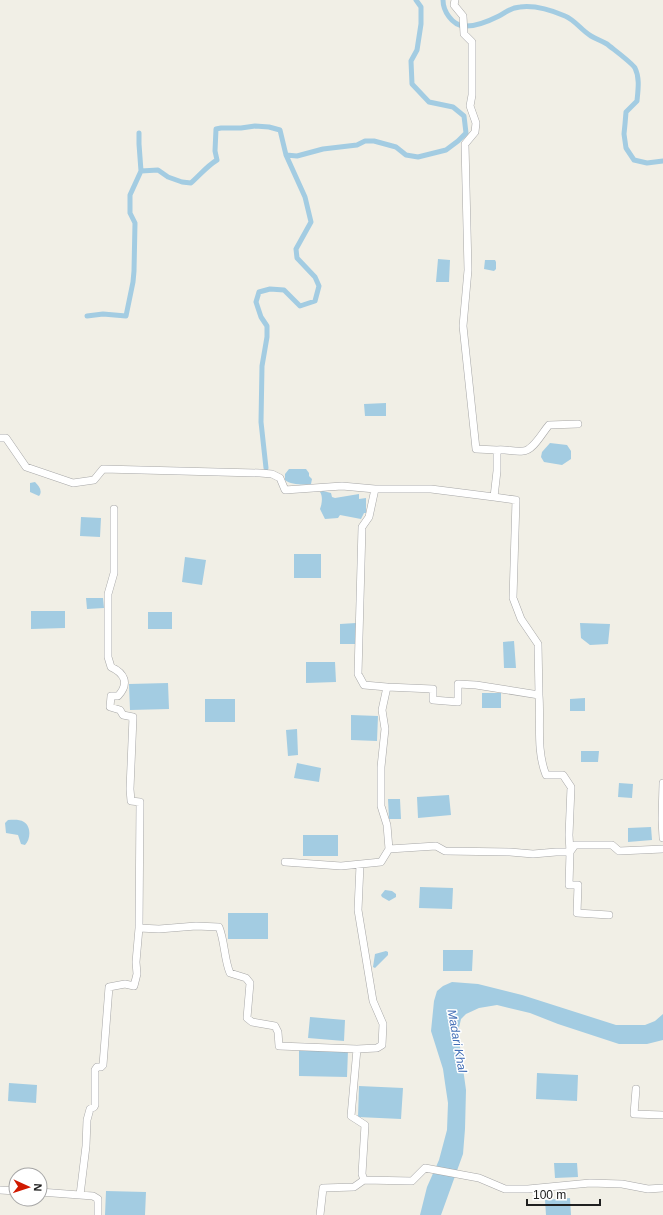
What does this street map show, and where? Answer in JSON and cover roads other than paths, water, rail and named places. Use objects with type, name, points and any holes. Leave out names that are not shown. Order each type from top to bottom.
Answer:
[{"type":"street","points":[[455,0],[454,5],[463,16],[464,34],[472,42],[472,95],[470,106],[476,123],[475,132],[465,144],[468,270],[463,326],[476,449],[524,452],[533,448],[541,434],[549,425],[578,424]]},
{"type":"street","points":[[0,438],[6,438],[26,467],[74,483],[94,480],[103,469],[260,472],[272,474],[280,478],[285,490],[342,486],[375,489],[431,489],[516,500],[512,598],[521,619],[538,644],[540,716],[539,741],[543,768],[546,775],[563,775],[571,787],[569,885],[578,885],[577,913],[609,915]]},
{"type":"street","points":[[494,496],[497,471],[497,450]]},
{"type":"street","points":[[375,489],[369,517],[362,527],[358,674],[364,685],[433,689],[433,700],[458,702],[458,684],[476,685],[539,695]]},
{"type":"street","points":[[80,1195],[88,1114],[95,1105],[95,1070],[102,1065],[109,987],[125,984],[134,986],[137,974],[136,962],[139,928],[140,802],[131,801],[130,789],[133,718],[122,714],[120,710],[110,707],[111,696],[118,696],[122,692],[124,684],[122,674],[120,671],[111,667],[108,657],[108,594],[114,573],[114,509]]},
{"type":"street","points":[[285,862],[341,866],[381,862],[388,849],[387,825],[381,806],[381,775],[385,729],[382,710],[387,686]]},
{"type":"street","points":[[663,783],[663,838]]},
{"type":"street","points":[[570,852],[575,845],[612,845],[619,851],[663,849]]},
{"type":"street","points":[[388,849],[436,846],[445,851],[510,852],[533,854],[570,852]]},
{"type":"street","points":[[139,928],[158,929],[196,926],[219,927],[223,936],[226,964],[230,973],[246,978],[250,984],[246,1018],[252,1022],[275,1026],[278,1032],[279,1046],[357,1049],[377,1048],[382,1045],[383,1024],[373,1001],[358,910],[360,865]]},
{"type":"street","points":[[357,1049],[351,1116],[365,1125],[362,1174],[364,1180]]},
{"type":"street","points":[[636,1089],[634,1114],[663,1115]]},
{"type":"street","points":[[320,1215],[323,1188],[354,1187],[364,1180],[412,1181],[425,1168],[479,1178],[505,1189],[528,1190],[590,1183],[622,1184],[648,1189],[663,1188]]},
{"type":"street","points":[[48,1193],[93,1196],[98,1199],[98,1215]]},
{"type":"water","points":[[438,259],[450,260],[449,282],[436,282]]},
{"type":"water","points":[[485,260],[495,260],[496,269],[494,271],[484,269]]},
{"type":"water","points":[[386,403],[386,416],[365,416],[364,404]]},
{"type":"water","points":[[550,443],[567,445],[571,451],[571,459],[562,465],[544,462],[541,457],[542,452]]},
{"type":"water","points":[[289,469],[306,469],[312,479],[311,484],[294,484],[285,480],[285,474]]},
{"type":"water","points":[[35,482],[41,490],[39,496],[30,492],[30,483]]},
{"type":"water","points":[[323,491],[331,493],[332,497],[335,498],[359,494],[359,499],[366,498],[366,513],[364,513],[361,519],[340,515],[338,518],[325,519],[320,509],[322,496],[320,492]]},
{"type":"water","points":[[81,517],[101,518],[100,537],[80,536]]},
{"type":"water","points":[[294,554],[321,554],[321,578],[294,578]]},
{"type":"water","points":[[185,557],[206,560],[202,585],[182,582]]},
{"type":"water","points":[[86,598],[103,598],[104,608],[87,609]]},
{"type":"water","points":[[31,611],[65,611],[65,628],[31,629]]},
{"type":"water","points":[[148,612],[172,612],[172,629],[148,629]]},
{"type":"water","points":[[356,623],[357,644],[340,644],[340,624]]},
{"type":"water","points":[[580,623],[610,624],[608,644],[590,645],[581,638]]},
{"type":"water","points":[[514,641],[516,668],[504,668],[503,642]]},
{"type":"water","points":[[306,662],[335,662],[336,682],[306,683]]},
{"type":"water","points":[[168,683],[169,709],[130,710],[129,684]]},
{"type":"water","points":[[482,693],[501,693],[501,708],[482,708]]},
{"type":"water","points":[[585,698],[585,711],[570,711],[570,699]]},
{"type":"water","points":[[205,699],[235,699],[235,722],[205,722]]},
{"type":"water","points":[[351,715],[378,716],[377,741],[351,740]]},
{"type":"water","points":[[297,729],[298,755],[288,756],[286,730]]},
{"type":"water","points":[[581,751],[599,751],[598,762],[581,762]]},
{"type":"water","points":[[297,763],[321,768],[319,782],[294,778]]},
{"type":"water","points":[[619,783],[633,784],[632,798],[618,797]]},
{"type":"water","points":[[449,795],[451,815],[418,818],[417,797]]},
{"type":"water","points":[[388,799],[400,799],[401,819],[389,819]]},
{"type":"water","points":[[8,820],[20,820],[28,826],[29,836],[25,845],[21,844],[18,835],[6,833],[5,823]]},
{"type":"water","points":[[651,827],[652,840],[628,842],[628,828]]},
{"type":"water","points":[[303,835],[338,835],[338,856],[303,856]]},
{"type":"water","points":[[420,887],[453,888],[452,909],[419,908]]},
{"type":"water","points":[[385,890],[392,891],[396,894],[396,897],[389,901],[382,897],[381,895]]},
{"type":"water","points":[[228,913],[268,913],[268,939],[228,939]]},
{"type":"water","points":[[443,950],[473,950],[472,971],[443,971]]},
{"type":"water","points":[[386,951],[388,952],[388,955],[375,968],[373,967],[375,954]]},
{"type":"water","name":"Madari Khal","points":[[452,982],[478,984],[522,995],[616,1025],[645,1025],[655,1021],[663,1014],[663,1040],[647,1044],[619,1044],[530,1013],[497,1005],[479,1008],[466,1014],[461,1019],[458,1032],[466,1090],[463,1154],[441,1215],[420,1215],[427,1187],[439,1160],[447,1130],[448,1103],[443,1069],[431,1031],[434,1001],[437,991],[443,986]]},
{"type":"water","points":[[310,1017],[345,1020],[344,1041],[308,1038]]},
{"type":"water","points":[[299,1048],[348,1050],[347,1077],[299,1076]]},
{"type":"water","points":[[537,1073],[578,1075],[577,1101],[536,1099]]},
{"type":"water","points":[[9,1083],[37,1085],[36,1103],[8,1101]]},
{"type":"water","points":[[359,1086],[403,1088],[401,1119],[358,1117]]},
{"type":"water","points":[[554,1163],[577,1163],[578,1177],[555,1178]]},
{"type":"water","points":[[106,1191],[146,1192],[145,1215],[105,1215]]},
{"type":"water","points":[[570,1198],[571,1215],[546,1215],[545,1200]]},
{"type":"waterway","points":[[139,133],[141,171],[158,170],[168,177],[182,182],[191,183],[217,160],[215,151],[216,129],[221,128],[255,126],[269,127],[280,130],[286,155],[297,156],[323,149],[357,145],[365,141],[374,141],[396,147],[406,155],[418,157],[446,150],[466,133],[464,116],[453,107],[429,102],[412,84],[411,61],[417,50],[421,24],[421,7],[416,0]]},
{"type":"waterway","points":[[443,0],[446,13],[452,20],[460,25],[473,26],[491,20],[511,9],[537,7],[569,18],[587,34],[607,44],[633,65],[638,76],[637,101],[626,112],[624,134],[626,148],[634,160],[647,163],[663,161]]},
{"type":"waterway","points":[[266,468],[261,422],[262,366],[267,337],[267,326],[261,317],[256,302],[259,292],[270,289],[284,290],[300,306],[315,301],[319,286],[315,277],[297,258],[296,249],[311,222],[305,197],[286,155]]},
{"type":"waterway","points":[[87,316],[103,314],[126,316],[134,271],[135,223],[130,213],[130,195],[141,171]]}]
